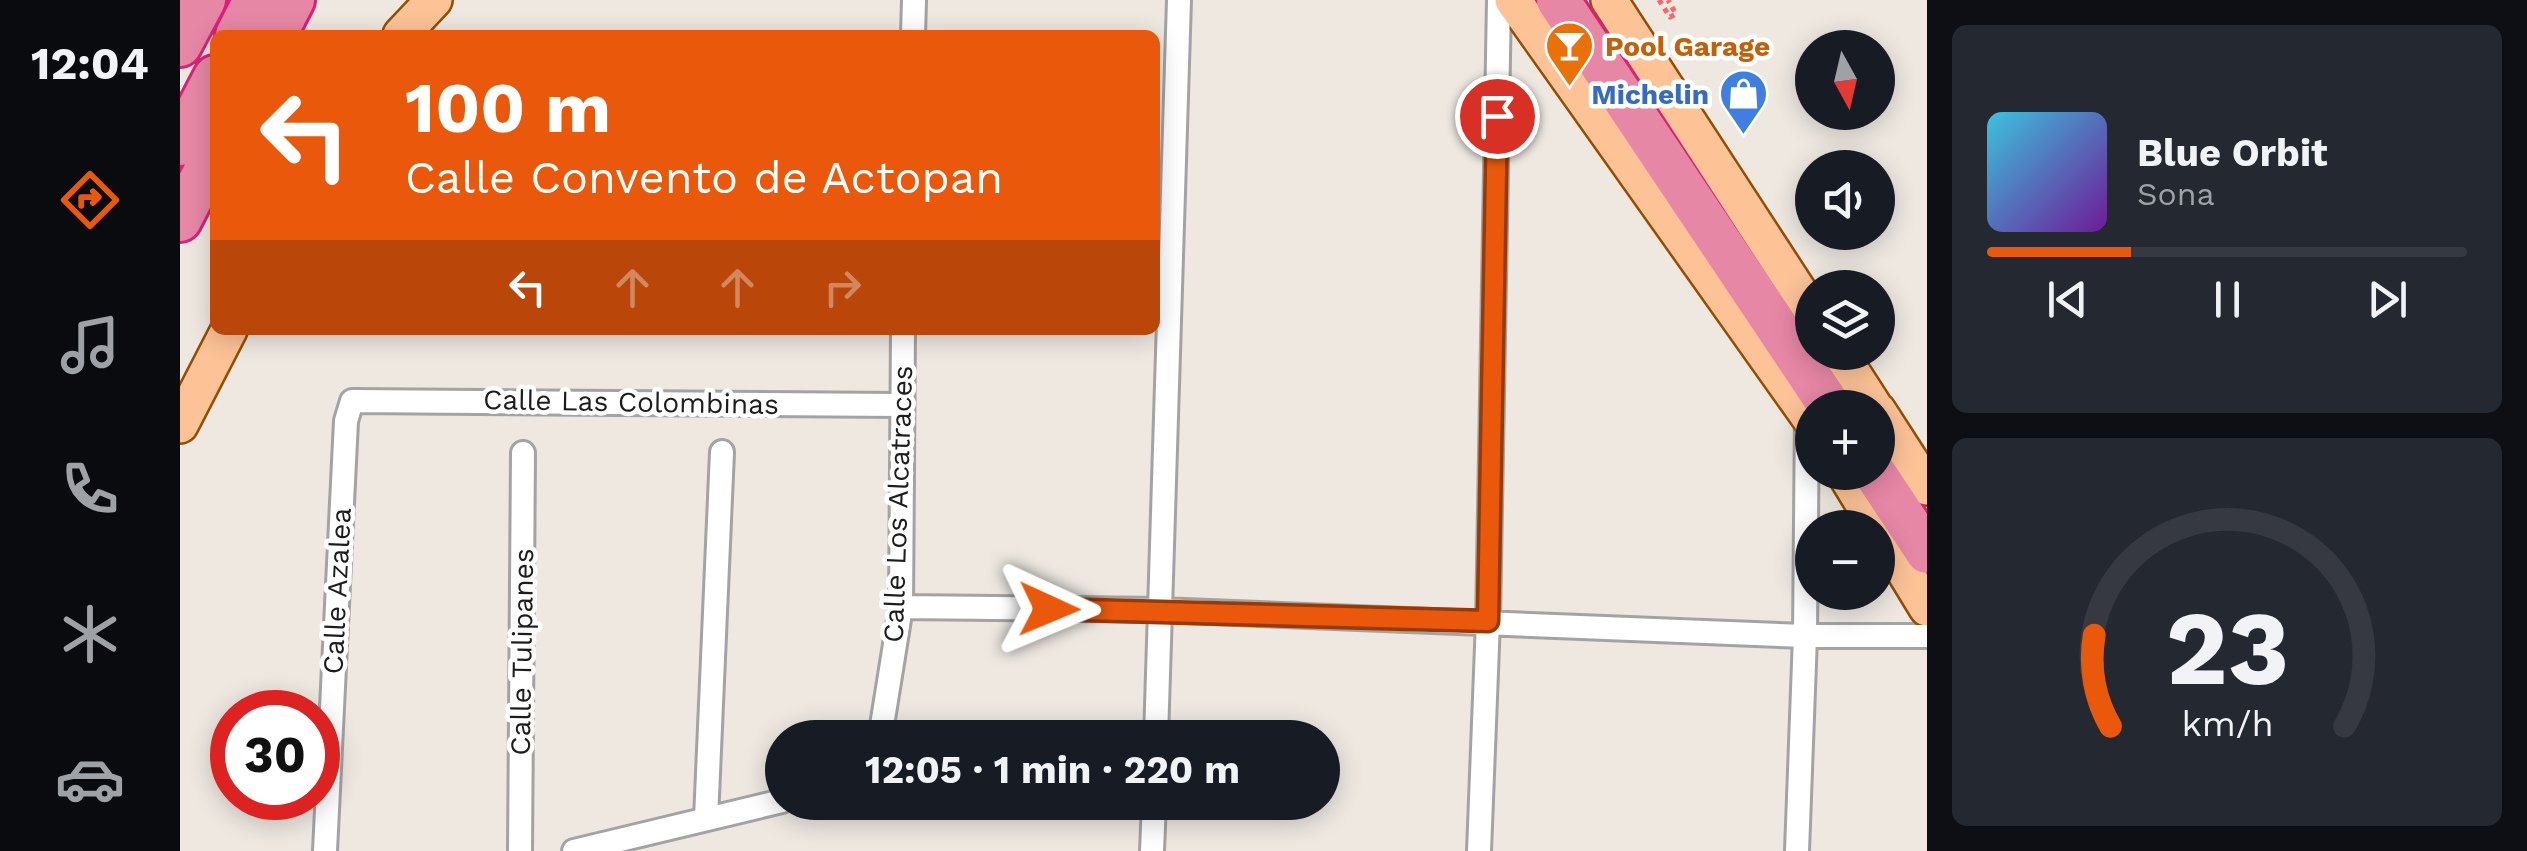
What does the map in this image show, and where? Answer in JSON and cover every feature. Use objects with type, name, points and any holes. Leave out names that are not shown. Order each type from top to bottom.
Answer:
[{"type":"highway","points":[[180,45],[204,0]]},
{"type":"highway","points":[[240,30],[255,0]]},
{"type":"highway","points":[[278,30],[293,0]]},
{"type":"highway","points":[[1558,0],[1803,390]]},
{"type":"highway","points":[[180,144],[210,87]]},
{"type":"highway","points":[[180,220],[210,162]]},
{"type":"highway","points":[[1886,490],[1927,552]]},
{"type":"main road","points":[[385,30],[401,0]]},
{"type":"main road","points":[[406,30],[434,0]]},
{"type":"main road","points":[[1513,0],[1800,390]]},
{"type":"main road","points":[[1608,0],[1795,286]]},
{"type":"main road","points":[[180,424],[226,335]]},
{"type":"main road","points":[[1895,438],[1927,486]]},
{"type":"main road","points":[[1855,490],[1927,608]]},
{"type":"street","points":[[912,30],[914,0]]},
{"type":"street","points":[[1157,720],[1179,0]]},
{"type":"street","points":[[1479,851],[1488,621],[1500,0]]},
{"type":"street","name":"Calle Los Alcatraces","points":[[883,720],[901,608],[903,335]]},
{"type":"street","name":"Calle Las Colombinas","points":[[361,400],[900,405]]},
{"type":"street","name":"Calle Azalea","points":[[325,851],[346,421],[352,401],[361,400]]},
{"type":"street","points":[[706,819],[722,452]]},
{"type":"street","name":"Calle Tulipanes","points":[[520,851],[524,453]]},
{"type":"street","points":[[1797,851],[1813,490]]},
{"type":"street","points":[[901,608],[1160,610],[1805,636],[1927,636]]},
{"type":"street","points":[[574,851],[765,804]]},
{"type":"street","points":[[1152,851],[1153,820]]},
{"type":"path","points":[[1659,0],[1670,18],[1676,14],[1668,0]]},
{"type":"place","name":"Pool Garage","points":[[1570,88]]},
{"type":"place","name":"Michelin","points":[[1744,136]]},
{"type":"route","points":[[1049,609],[1488,621],[1497,116]]}]
